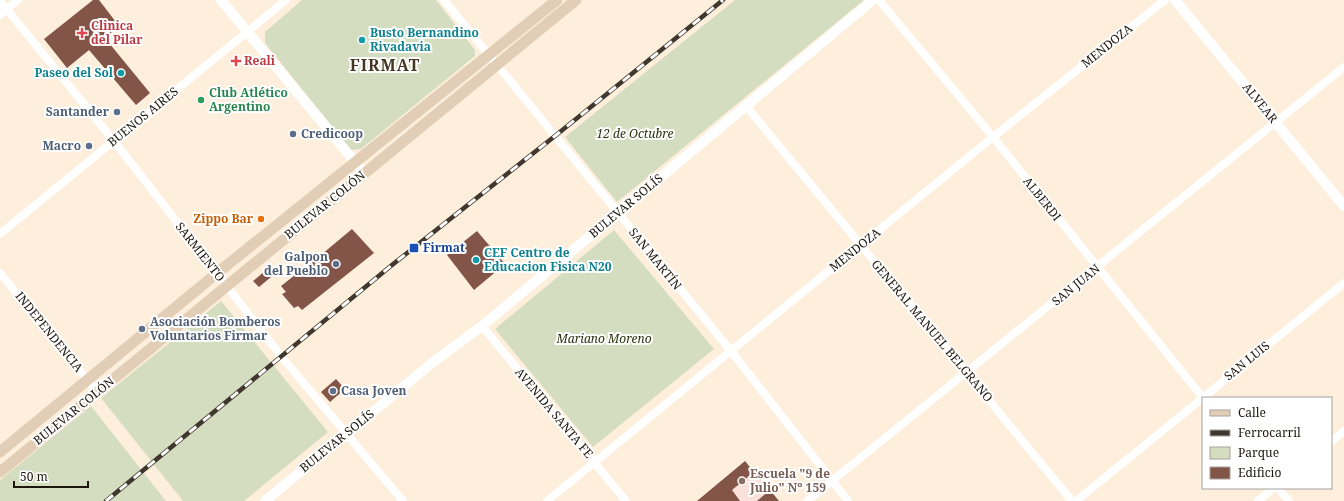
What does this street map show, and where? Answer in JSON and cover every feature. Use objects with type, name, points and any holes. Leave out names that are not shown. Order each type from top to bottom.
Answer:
[{"type":"main road","name":"BULEVAR COLÓN","points":[[0,452],[216,274],[557,0]]},
{"type":"main road","name":"BULEVAR COLÓN","points":[[0,472],[576,0]]},
{"type":"street","points":[[0,15],[18,0]]},
{"type":"street","points":[[221,0],[364,173]]},
{"type":"street","name":"BUENOS AIRES","points":[[0,234],[286,0]]},
{"type":"street","name":"SAN MARTÍN","points":[[444,0],[490,54],[731,351],[848,501]]},
{"type":"street","name":"BULEVAR SOLÍS","points":[[265,501],[432,363],[482,326],[873,0]]},
{"type":"street","name":"ALBERDI","points":[[880,0],[1202,397]]},
{"type":"street","name":"MENDOZA","points":[[546,501],[1165,0]]},
{"type":"street","name":"ALVEAR","points":[[1175,0],[1344,206]]},
{"type":"street","name":"SARMIENTO","points":[[0,1],[114,141],[281,356],[403,501]]},
{"type":"street","name":"SAN JUAN","points":[[807,501],[1344,67]]},
{"type":"street","name":"GENERAL MANUEL BELGRANO","points":[[746,106],[1072,501]]},
{"type":"street","name":"INDEPENDENCIA","points":[[0,273],[98,392]]},
{"type":"street","name":"SAN LUIS","points":[[1204,397],[1344,283]]},
{"type":"street","name":"AVENIDA SANTA FE","points":[[482,326],[626,501]]},
{"type":"street","name":"SAN LUIS","points":[[1076,501],[1202,399]]},
{"type":"street","points":[[1332,441],[1344,431]]},
{"type":"street","points":[[1258,501],[1272,489]]},
{"type":"street","points":[[1279,489],[1289,501]]},
{"type":"shaded area","name":"Escuela \"9 de Julio\" Nº 159","points":[[745,461],[779,501],[697,501]]},
{"type":"green space","points":[[302,0],[436,0],[475,50],[475,56],[361,149],[351,150],[265,43],[265,32]]},
{"type":"green space","name":"12 de Octubre","points":[[735,0],[864,0],[617,202],[565,137]]},
{"type":"green space","name":"Mariano Moreno","points":[[614,230],[714,349],[593,447],[495,329]]},
{"type":"green space","points":[[221,301],[328,432],[244,501],[183,501],[101,398]]},
{"type":"green space","points":[[91,406],[166,501],[0,501],[0,480]]},
{"type":"building","name":"Clinica del Pilar","points":[[93,0],[99,0],[119,26],[105,38],[150,93],[136,105],[89,50],[67,68],[44,39]]},
{"type":"building","name":"Galpon del Pueblo","points":[[352,229],[374,253],[302,310],[298,306],[294,308],[282,294],[286,292],[281,286],[297,275]]},
{"type":"building","name":"CEF Centro de Educacion Fisica N20","points":[[477,231],[505,264],[474,290],[447,255]]},
{"type":"building","points":[[265,271],[271,277],[259,287],[253,281]]},
{"type":"building","name":"Casa Joven","points":[[336,379],[345,389],[330,402],[321,392]]},
{"type":"building","points":[[745,461],[754,472],[732,490],[740,501],[697,501]]},
{"type":"building","points":[[770,490],[779,501],[757,501]]},
{"type":"railway","points":[[106,501],[392,265],[723,0]]},
{"type":"place","name":"Clinica del Pilar","points":[[82,33]]},
{"type":"place","name":"Busto Bernandino Rivadavia","points":[[362,40]]},
{"type":"place","name":"Reali","points":[[236,61]]},
{"type":"place","name":"Paseo del Sol","points":[[121,73]]},
{"type":"place","name":"Club Atlético Argentino","points":[[201,100]]},
{"type":"place","name":"Santander","points":[[117,112]]},
{"type":"place","name":"Credicoop","points":[[293,134]]},
{"type":"place","name":"Macro","points":[[89,146]]},
{"type":"place","name":"Zippo Bar","points":[[261,219]]},
{"type":"place","name":"Firmat","points":[[414,248]]},
{"type":"place","name":"CEF Centro de Educacion Fisica N20","points":[[476,260]]},
{"type":"place","name":"Galpon del Pueblo","points":[[336,264]]},
{"type":"place","name":"Asociación Bomberos Voluntarios Firmar","points":[[142,329]]},
{"type":"place","name":"Casa Joven","points":[[333,391]]},
{"type":"place","name":"Escuela \"9 de Julio\" Nº 159","points":[[742,481]]},
{"type":"district","name":"FIRMAT","points":[[385,65]]}]
